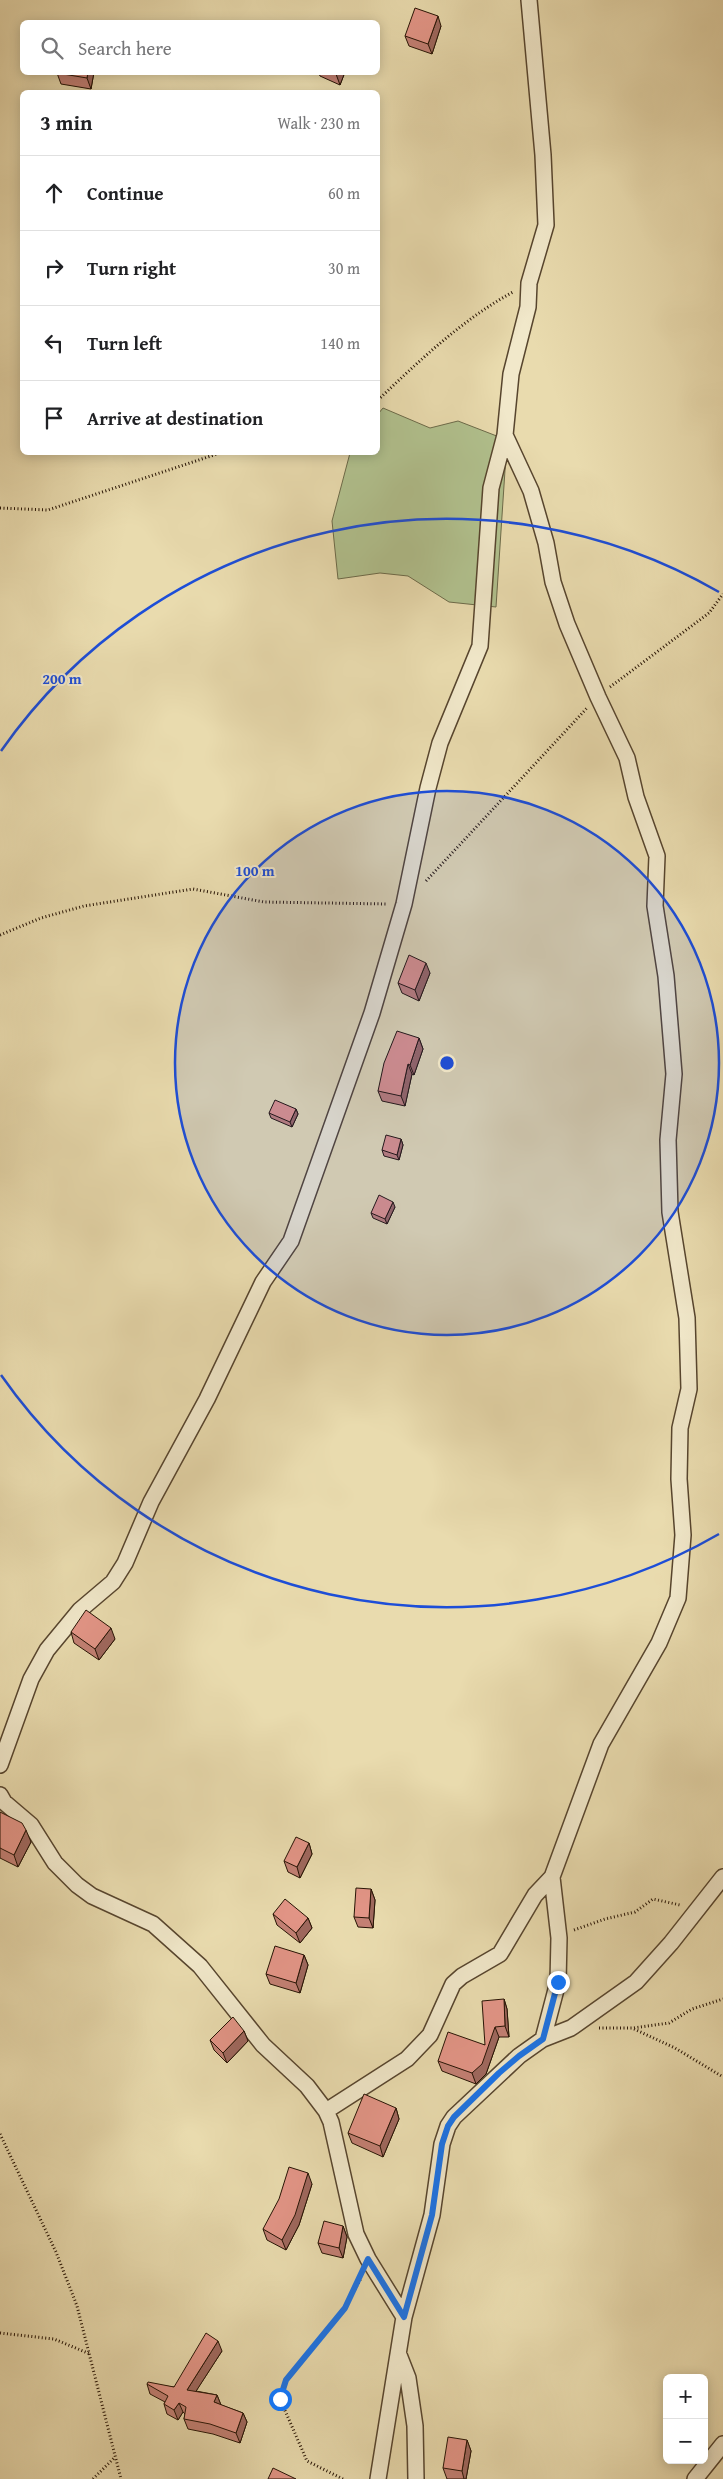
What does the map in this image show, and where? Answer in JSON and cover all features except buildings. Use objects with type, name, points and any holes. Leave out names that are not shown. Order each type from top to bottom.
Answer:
[{"type":"street","points":[[0,1765],[31,1679],[47,1650],[80,1610],[113,1582],[125,1563],[152,1502],[207,1399],[263,1282],[291,1241],[372,1013],[404,904],[428,788],[440,743],[480,646],[491,488],[504,435],[511,374],[528,307],[529,283],[546,225],[543,155],[529,0]]},
{"type":"street","points":[[326,2111],[407,2059],[430,2035],[453,1984],[500,1954],[535,1895],[552,1876],[601,1744],[659,1643],[678,1598],[683,1535],[679,1479],[680,1428],[689,1389],[687,1318],[670,1212],[668,1140],[674,1074],[666,976],[655,906],[657,856],[636,797],[627,758],[567,624],[553,582],[546,543],[531,491],[504,435]]},
{"type":"street","points":[[0,1795],[4,1802],[31,1825],[55,1863],[76,1885],[92,1896],[153,1924],[200,1966],[263,2045],[307,2086],[326,2111],[356,2234],[368,2259],[404,2317]]},
{"type":"street","points":[[543,2039],[558,1982],[559,1938],[552,1876]]},
{"type":"street","points":[[378,2479],[404,2317],[432,2215],[442,2144],[448,2126],[454,2117],[519,2056],[543,2039],[571,2028],[636,1982],[671,1943],[723,1877]]},
{"type":"street","points":[[398,2353],[408,2378],[412,2407],[416,2479]]},
{"type":"street","points":[[695,2479],[723,2444]]},
{"type":"path","points":[[380,398],[421,359],[496,301],[529,283]]},
{"type":"path","points":[[0,508],[48,510],[214,455]]},
{"type":"path","points":[[424,883],[598,696],[709,613],[723,594]]},
{"type":"path","points":[[0,935],[41,918],[84,906],[193,889],[264,902],[404,904]]},
{"type":"path","points":[[559,1938],[584,1926],[636,1912],[653,1899],[683,1906],[692,1915]]},
{"type":"path","points":[[571,2028],[633,2028],[669,2023],[692,2010],[723,1999]]},
{"type":"path","points":[[633,2028],[675,2048],[723,2077]]},
{"type":"path","points":[[0,2134],[56,2252],[77,2306],[121,2479]]},
{"type":"path","points":[[343,2479],[307,2461],[280,2399],[286,2380],[345,2308],[368,2259]]},
{"type":"path","points":[[0,2333],[54,2339],[90,2354]]},
{"type":"path","points":[[93,2479],[115,2456]]},
{"type":"green space","points":[[383,408],[430,428],[458,421],[507,440],[496,607],[449,602],[408,576],[380,573],[338,579],[332,521],[349,455],[380,455],[380,412]]},
{"type":"route","points":[[280,2399],[286,2380],[345,2308],[363,2275],[368,2259],[404,2317],[432,2215],[442,2144],[448,2126],[454,2117],[499,2073],[543,2039],[558,1982]]}]
